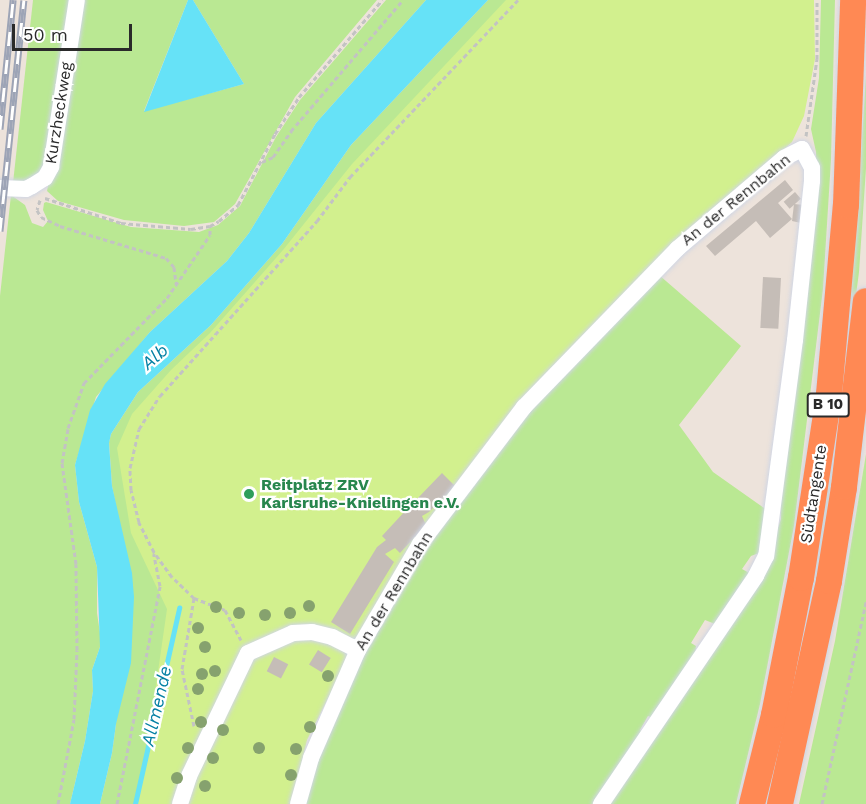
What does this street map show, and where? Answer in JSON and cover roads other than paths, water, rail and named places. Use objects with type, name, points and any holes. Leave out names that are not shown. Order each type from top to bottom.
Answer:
[{"type":"highway","name":"Südtangente","points":[[753,804],[774,715],[801,578],[829,394],[846,205],[853,0]]},
{"type":"highway","name":"Südtangente","points":[[780,804],[829,580],[844,487],[866,301]]},
{"type":"street","name":"Kurzheckweg","points":[[0,188],[26,189],[45,178],[51,167],[77,0]]},
{"type":"street","name":"An der Rennbahn","points":[[298,804],[311,758],[358,650],[420,544],[524,407],[677,249],[784,158],[802,149],[812,168],[812,181],[795,340],[766,556],[756,576],[601,804]]},
{"type":"street","points":[[180,804],[189,776],[248,652],[293,633],[312,632],[332,637],[358,650]]},
{"type":"water","points":[[188,0],[193,0],[244,84],[144,112]]},
{"type":"water","name":"Alb","points":[[426,0],[488,0],[351,145],[282,244],[211,325],[138,392],[111,434],[109,443],[112,486],[132,573],[134,597],[131,663],[100,804],[70,804],[85,741],[93,691],[92,670],[100,647],[97,567],[79,502],[75,465],[90,410],[105,384],[150,332],[227,261],[249,233],[316,123]]},
{"type":"waterway","name":"Allmende","points":[[135,804],[179,608]]},
{"type":"railway","points":[[0,129],[13,0]]},
{"type":"railway","points":[[0,231],[24,0]]},
{"type":"place","name":"Reitplatz ZRV Karlsruhe-Knielingen e.V.","points":[[249,494]]}]
